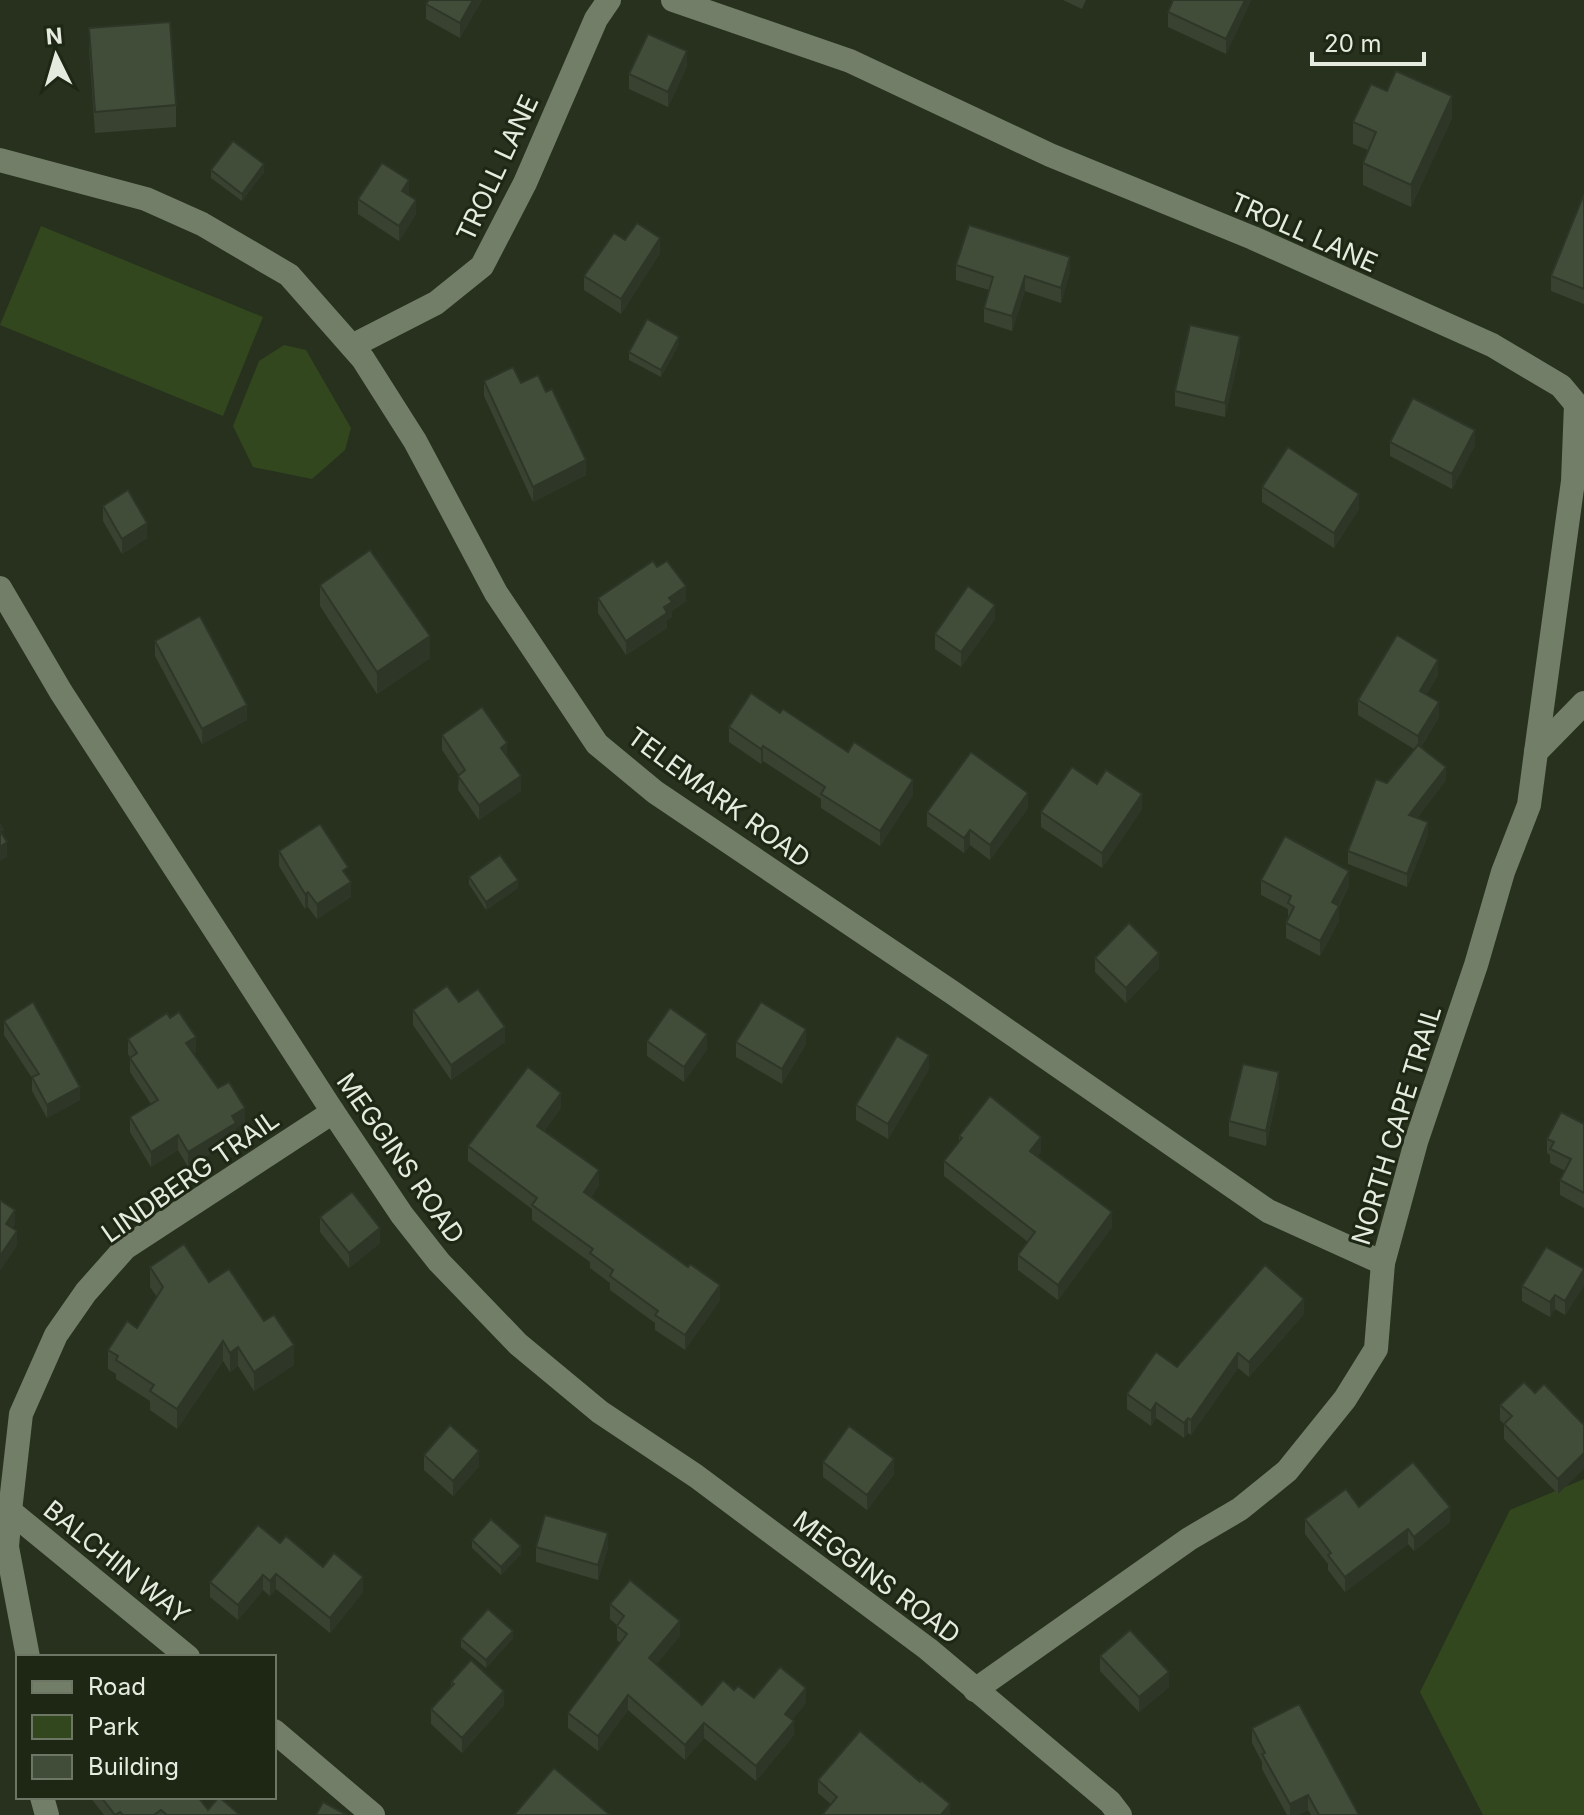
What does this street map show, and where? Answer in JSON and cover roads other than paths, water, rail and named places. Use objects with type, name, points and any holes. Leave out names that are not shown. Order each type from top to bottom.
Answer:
[{"type":"street","name":"TROLL LANE","points":[[352,346],[436,303],[482,266],[525,183],[596,19],[609,0]]},
{"type":"street","name":"TROLL LANE","points":[[673,0],[850,61],[1050,155],[1253,238],[1492,345],[1561,386],[1576,404],[1573,481],[1536,752]]},
{"type":"street","name":"TELEMARK ROAD","points":[[0,160],[146,199],[202,224],[289,275],[352,346],[415,441],[496,593],[597,744],[655,792],[1268,1211],[1383,1263]]},
{"type":"street","name":"MEGGINS ROAD","points":[[0,588],[61,692],[333,1112],[402,1215],[439,1262],[518,1344],[600,1412],[721,1495],[928,1649],[1110,1802],[1120,1815]]},
{"type":"street","points":[[1536,752],[1584,703]]},
{"type":"street","name":"NORTH CAPE TRAIL","points":[[975,1690],[1189,1539],[1240,1509],[1287,1471],[1345,1399],[1376,1349],[1383,1263],[1416,1142],[1476,965],[1503,872],[1529,805],[1536,752]]},
{"type":"street","name":"LINDBERG TRAIL","points":[[28,1655],[7,1547],[10,1511],[21,1414],[56,1335],[86,1292],[125,1248],[333,1112]]},
{"type":"street","name":"BALCHIN WAY","points":[[10,1511],[186,1655]]},
{"type":"street","points":[[276,1733],[373,1815]]}]
